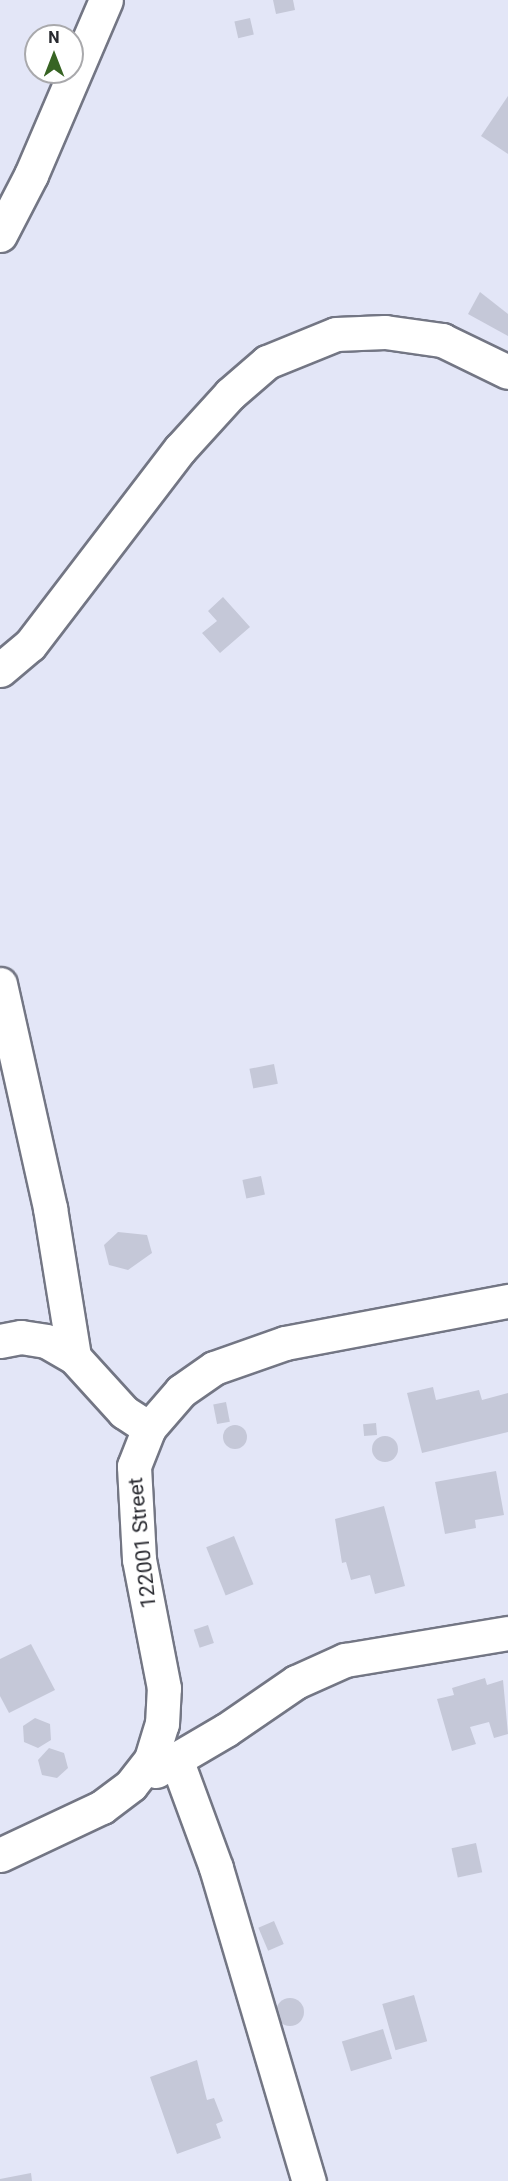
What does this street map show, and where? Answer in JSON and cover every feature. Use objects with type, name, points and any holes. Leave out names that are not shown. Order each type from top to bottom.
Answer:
[{"type":"street","points":[[0,235],[32,175],[106,0]]},
{"type":"street","points":[[0,670],[30,645],[180,450],[230,394],[267,362],[336,334],[385,332],[442,340],[508,372]]},
{"type":"street","points":[[0,984],[50,1208],[74,1357]]},
{"type":"street","name":"122001 Street","points":[[0,1855],[102,1807],[131,1785],[150,1759],[162,1725],[164,1688],[139,1559],[134,1466],[149,1428],[181,1391],[214,1368],[275,1346],[508,1301]]},
{"type":"street","points":[[0,1341],[21,1337],[46,1341],[74,1357],[117,1405],[149,1428]]},
{"type":"street","points":[[131,1785],[296,1682],[345,1660],[508,1633]]},
{"type":"street","points":[[176,1759],[216,1868],[309,2181]]},
{"type":"building","points":[[273,0],[293,0],[295,10],[276,14]]},
{"type":"building","points":[[250,18],[254,35],[238,38],[234,22]]},
{"type":"building","points":[[508,96],[508,154],[481,136]]},
{"type":"building","points":[[480,292],[508,314],[508,336],[468,314]]},
{"type":"building","points":[[223,597],[250,627],[220,653],[202,633],[217,621],[208,611]]},
{"type":"building","points":[[274,1064],[278,1084],[253,1088],[249,1069]]},
{"type":"building","points":[[261,1176],[265,1195],[246,1199],[242,1180]]},
{"type":"building","points":[[118,1232],[147,1235],[152,1253],[128,1270],[109,1265],[104,1245]]},
{"type":"building","points":[[433,1387],[436,1400],[479,1390],[482,1400],[508,1393],[508,1432],[422,1453],[407,1393]]},
{"type":"building","points":[[226,1402],[230,1422],[217,1424],[213,1404]]},
{"type":"building","points":[[376,1423],[377,1435],[364,1436],[363,1424]]},
{"type":"building","points":[[235,1425],[240,1426],[246,1432],[246,1442],[240,1448],[235,1449],[230,1448],[224,1442],[223,1437],[224,1432],[230,1426]]},
{"type":"building","points":[[385,1436],[394,1440],[398,1449],[394,1458],[385,1462],[376,1458],[372,1449],[376,1440]]},
{"type":"building","points":[[496,1471],[504,1515],[475,1520],[476,1528],[445,1534],[435,1482]]},
{"type":"building","points":[[384,1506],[405,1586],[375,1594],[370,1575],[351,1580],[346,1562],[342,1563],[335,1519]]},
{"type":"building","points":[[234,1536],[253,1584],[226,1595],[206,1547]]},
{"type":"building","points":[[208,1625],[214,1643],[200,1648],[194,1630]]},
{"type":"building","points":[[31,1644],[55,1690],[9,1713],[0,1696],[0,1659]]},
{"type":"building","points":[[485,1678],[487,1685],[503,1680],[508,1734],[494,1738],[489,1722],[470,1727],[476,1744],[452,1751],[437,1699],[454,1695],[452,1688]]},
{"type":"building","points":[[35,1718],[50,1724],[51,1740],[38,1748],[24,1742],[23,1726]]},
{"type":"building","points":[[49,1748],[64,1753],[68,1768],[57,1778],[42,1775],[38,1760]]},
{"type":"building","points":[[476,1843],[482,1872],[458,1878],[452,1848]]},
{"type":"building","points":[[274,1921],[284,1944],[268,1951],[258,1928]]},
{"type":"building","points":[[414,1995],[427,2041],[396,2050],[382,2004]]},
{"type":"building","points":[[290,1998],[300,2002],[304,2012],[300,2022],[290,2026],[280,2022],[276,2012],[280,2002]]},
{"type":"building","points":[[383,2029],[392,2059],[351,2071],[342,2042]]},
{"type":"building","points":[[197,2060],[207,2100],[214,2098],[223,2121],[216,2124],[221,2138],[177,2154],[150,2077]]},
{"type":"building","points":[[31,2173],[32,2181],[0,2181],[0,2179]]}]
